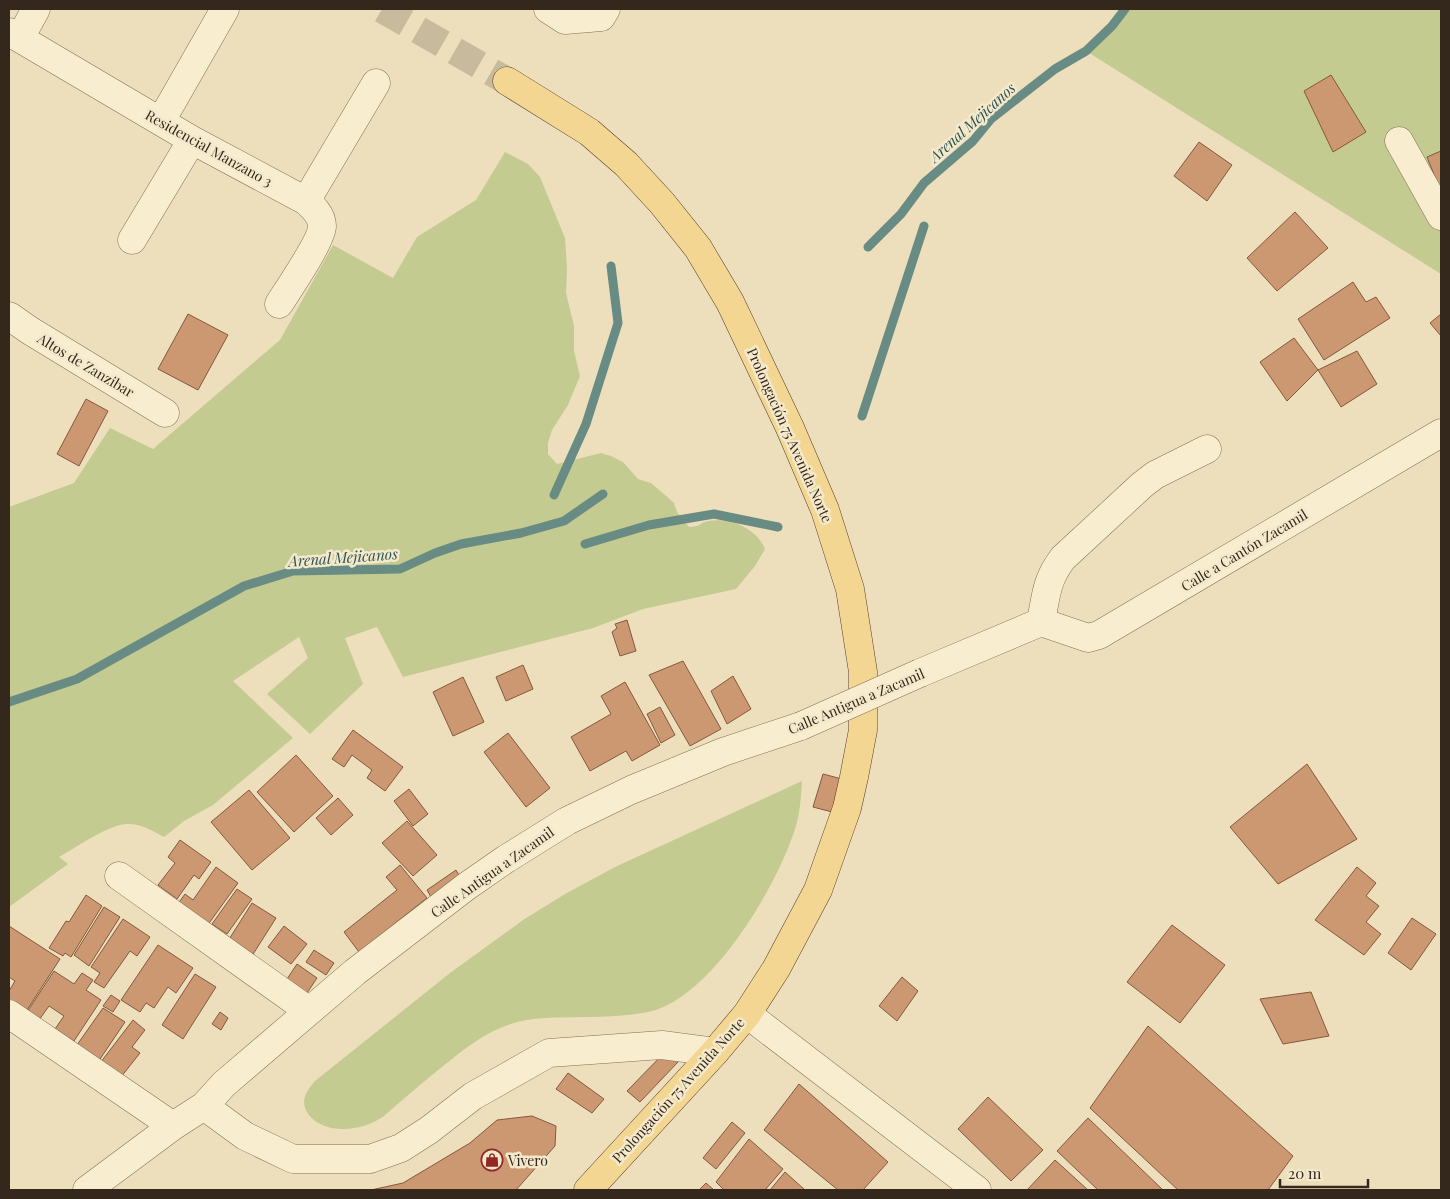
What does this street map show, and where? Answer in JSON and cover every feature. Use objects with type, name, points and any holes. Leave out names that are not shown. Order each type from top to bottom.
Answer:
[{"type":"main road","name":"Prolongación 75 Avenida Norte","points":[[507,81],[589,132],[626,164],[662,203],[698,248],[730,302],[790,428],[825,510],[850,589],[863,672],[863,730],[854,776],[847,808],[818,890],[776,969],[747,1014],[715,1052],[588,1190]]},
{"type":"street","points":[[14,35],[36,9]]},
{"type":"street","points":[[161,121],[225,9]]},
{"type":"street","points":[[548,9],[565,20],[601,16],[606,9]]},
{"type":"street","name":"Residencial Manzano 3","points":[[14,35],[192,140],[306,201],[315,209],[320,217],[322,226],[318,240],[279,304]]},
{"type":"street","points":[[306,201],[376,83]]},
{"type":"street","points":[[132,240],[192,140]]},
{"type":"street","points":[[1399,141],[1441,216]]},
{"type":"street","name":"Altos de Zanzibar","points":[[9,316],[164,413]]},
{"type":"street","name":"Calle a Cantón Zacamil","points":[[1041,622],[1088,638],[1099,635],[1441,433]]},
{"type":"street","points":[[1041,622],[1049,580],[1054,569],[1063,558],[1155,475],[1207,450]]},
{"type":"street","name":"Calle Antigua a Zacamil","points":[[87,1190],[173,1126],[204,1106],[224,1084],[355,972],[506,858],[567,821],[631,790],[723,752],[801,726],[1041,622]]},
{"type":"street","points":[[119,876],[309,1011]]},
{"type":"street","points":[[9,1014],[173,1126]]},
{"type":"street","points":[[747,1014],[977,1190]]},
{"type":"street","points":[[204,1106],[245,1136],[293,1159],[370,1159],[401,1148],[429,1130],[473,1096],[549,1053],[662,1045],[715,1052]]},
{"type":"green space","points":[[1120,9],[1441,9],[1441,274],[1086,51]]},
{"type":"green space","points":[[505,152],[528,164],[540,177],[565,238],[566,293],[574,326],[574,351],[580,376],[568,405],[552,430],[548,443],[548,454],[557,464],[601,453],[611,456],[623,462],[638,479],[651,483],[674,503],[677,512],[689,527],[716,520],[733,523],[749,530],[756,535],[765,549],[755,566],[736,589],[643,609],[593,628],[403,677],[377,627],[345,638],[363,684],[310,734],[267,694],[308,658],[299,637],[233,681],[293,738],[213,805],[184,821],[164,837],[147,828],[133,824],[112,827],[59,857],[68,864],[9,907],[9,507],[74,483],[110,428],[153,449],[280,340],[333,245],[393,278],[417,237],[476,200]]},
{"type":"green space","points":[[802,781],[795,829],[786,853],[757,909],[717,963],[695,986],[672,1003],[648,1012],[608,1016],[544,1018],[514,1023],[488,1034],[472,1044],[376,1121],[356,1128],[345,1129],[325,1126],[316,1122],[309,1115],[304,1106],[304,1101],[315,1081],[450,973],[523,920],[565,894],[615,867]]},
{"type":"building","points":[[1331,75],[1366,132],[1333,152],[1304,91]]},
{"type":"building","points":[[1199,142],[1232,165],[1207,201],[1174,176]]},
{"type":"building","points":[[1441,151],[1441,192],[1427,157]]},
{"type":"building","points":[[1295,212],[1328,248],[1277,291],[1247,258]]},
{"type":"building","points":[[1353,282],[1366,302],[1376,297],[1390,318],[1324,360],[1298,319]]},
{"type":"building","points":[[188,314],[228,335],[198,390],[158,369]]},
{"type":"building","points":[[1441,314],[1441,336],[1430,323]]},
{"type":"building","points":[[1294,338],[1318,370],[1287,401],[1260,362]]},
{"type":"building","points":[[1357,351],[1377,384],[1341,407],[1318,370]]},
{"type":"building","points":[[86,399],[108,411],[79,466],[57,454]]},
{"type":"building","points":[[627,620],[636,651],[620,656],[612,632],[617,628],[615,624]]},
{"type":"building","points":[[683,661],[721,729],[690,746],[649,675]]},
{"type":"building","points":[[523,665],[533,689],[506,701],[496,677]]},
{"type":"building","points":[[733,676],[751,709],[727,724],[711,691]]},
{"type":"building","points":[[463,677],[484,722],[453,736],[433,692]]},
{"type":"building","points":[[625,682],[660,745],[632,761],[626,751],[590,771],[571,737],[611,714],[601,696]]},
{"type":"building","points":[[660,707],[675,735],[661,743],[647,714]]},
{"type":"building","points":[[353,730],[403,767],[385,791],[367,778],[372,770],[352,755],[344,767],[332,759]]},
{"type":"building","points":[[508,733],[550,788],[526,807],[484,752]]},
{"type":"building","points":[[296,755],[333,796],[294,832],[257,792]]},
{"type":"building","points":[[1307,764],[1357,839],[1278,884],[1230,827]]},
{"type":"building","points":[[823,774],[842,779],[832,812],[813,807]]},
{"type":"building","points":[[409,789],[428,814],[413,826],[394,801]]},
{"type":"building","points":[[249,790],[290,838],[252,870],[211,822]]},
{"type":"building","points":[[338,798],[353,815],[331,835],[316,818]]},
{"type":"building","points":[[407,821],[437,855],[413,876],[382,843]]},
{"type":"building","points":[[180,840],[211,862],[199,879],[194,875],[177,899],[158,885],[175,863],[168,857]]},
{"type":"building","points":[[400,865],[427,898],[359,952],[344,932],[397,890],[386,877]]},
{"type":"building","points":[[216,867],[238,883],[207,926],[177,905],[185,894],[193,900]]},
{"type":"building","points":[[1357,867],[1376,883],[1366,896],[1379,906],[1366,922],[1381,934],[1364,955],[1315,920]]},
{"type":"building","points":[[456,870],[460,877],[431,897],[427,890]]},
{"type":"building","points":[[237,889],[252,899],[227,934],[212,924]]},
{"type":"building","points":[[86,895],[102,906],[71,957],[65,953],[63,956],[49,948],[66,921],[69,922]]},
{"type":"building","points":[[252,903],[276,918],[250,959],[226,944]]},
{"type":"building","points":[[104,907],[120,917],[89,966],[74,955]]},
{"type":"building","points":[[1412,918],[1436,934],[1411,970],[1388,953]]},
{"type":"building","points":[[123,919],[150,937],[137,956],[130,951],[104,988],[94,982],[100,973],[91,967]]},
{"type":"building","points":[[1172,925],[1225,965],[1180,1023],[1127,982]]},
{"type":"building","points":[[9,926],[60,959],[25,1013],[9,1002],[9,991],[15,981],[9,977]]},
{"type":"building","points":[[284,926],[307,944],[291,964],[268,947]]},
{"type":"building","points":[[158,945],[193,968],[176,993],[168,987],[154,1008],[146,1003],[140,1012],[121,1000]]},
{"type":"building","points":[[314,950],[334,963],[326,975],[306,962]]},
{"type":"building","points":[[297,964],[317,978],[307,993],[287,979]]},
{"type":"building","points":[[54,971],[74,984],[82,973],[93,980],[86,990],[101,1000],[74,1041],[55,1029],[64,1016],[49,1006],[39,1020],[27,1012]]},
{"type":"building","points":[[195,974],[216,987],[183,1039],[162,1025]]},
{"type":"building","points":[[902,977],[918,991],[897,1021],[879,1006]]},
{"type":"building","points":[[1311,992],[1329,1036],[1283,1044],[1260,999]]},
{"type":"building","points":[[111,995],[120,1001],[113,1012],[103,1006]]},
{"type":"building","points":[[103,1008],[125,1022],[94,1068],[72,1052]]},
{"type":"building","points":[[220,1012],[228,1018],[221,1030],[212,1024]]},
{"type":"building","points":[[133,1020],[145,1030],[132,1047],[140,1053],[117,1082],[97,1067]]},
{"type":"building","points":[[1148,1026],[1293,1156],[1268,1190],[1178,1190],[1090,1108]]},
{"type":"building","points":[[665,1052],[678,1062],[640,1102],[627,1091]]},
{"type":"building","points":[[568,1073],[604,1099],[592,1113],[556,1089]]},
{"type":"building","points":[[799,1084],[888,1162],[863,1190],[838,1190],[764,1130]]},
{"type":"building","points":[[988,1097],[1043,1150],[1011,1181],[958,1129]]},
{"type":"building","name":"Vivero","points":[[532,1116],[556,1126],[555,1146],[516,1190],[371,1190],[403,1183],[470,1143],[497,1120]]},
{"type":"building","points":[[1088,1118],[1163,1190],[1098,1190],[1057,1151]]},
{"type":"building","points":[[732,1122],[745,1133],[716,1169],[703,1158]]},
{"type":"building","points":[[749,1139],[783,1169],[765,1190],[724,1190],[716,1182]]},
{"type":"building","points":[[1055,1160],[1088,1190],[1027,1190]]},
{"type":"building","points":[[785,1172],[805,1190],[770,1190]]},
{"type":"building","points":[[706,1183],[714,1190],[699,1190]]},
{"type":"waterway","name":"Arenal Mejicanos","points":[[868,247],[901,214],[924,183],[973,141],[991,119],[1055,69],[1086,51],[1112,26],[1125,9]]},
{"type":"waterway","points":[[862,416],[924,226]]},
{"type":"waterway","points":[[554,495],[586,424],[618,323],[611,266]]},
{"type":"waterway","name":"Arenal Mejicanos","points":[[9,702],[77,679],[244,586],[293,571],[400,569],[435,553],[461,544],[521,533],[564,521],[603,494]]},
{"type":"waterway","points":[[585,544],[649,525],[714,514],[778,527]]},
{"type":"tunnel","points":[[382,9],[507,81]]},
{"type":"place","name":"Vivero","points":[[492,1160]]}]
